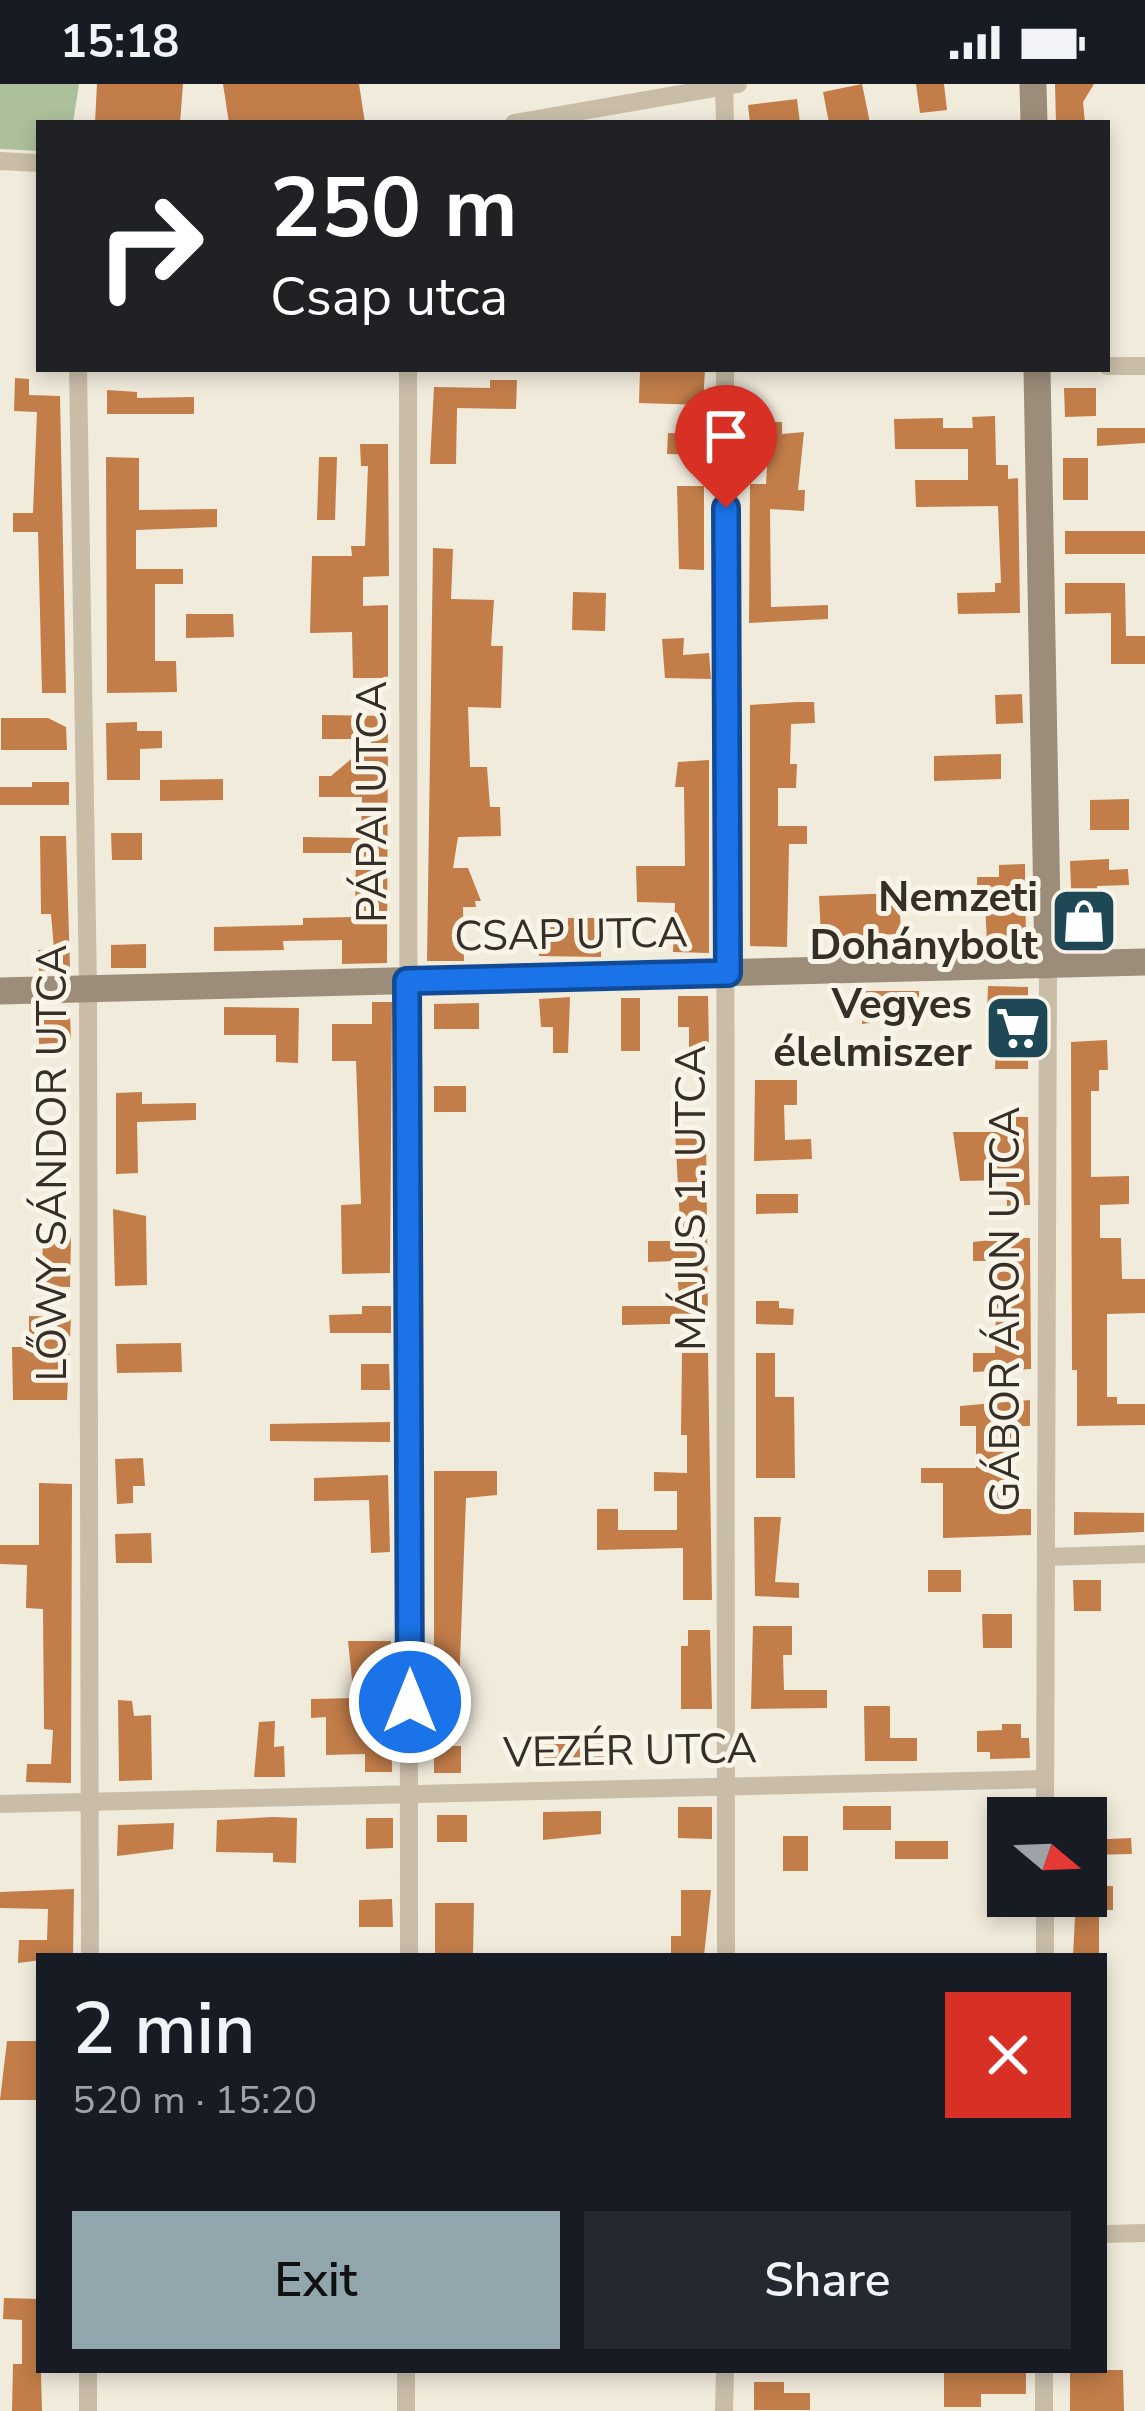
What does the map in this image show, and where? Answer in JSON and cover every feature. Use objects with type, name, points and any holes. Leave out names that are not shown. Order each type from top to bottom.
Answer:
[{"type":"street","points":[[1033,84],[1034,120]]},
{"type":"street","points":[[531,120],[732,85],[725,120]]},
{"type":"street","points":[[0,161],[36,163]]},
{"type":"street","points":[[1110,366],[1145,366]]},
{"type":"street","name":"LŐWY SÁNDOR UTCA","points":[[78,372],[88,988],[90,1953]]},
{"type":"street","name":"PÁPAI UTCA","points":[[408,372],[409,1953]]},
{"type":"street","name":"MÁJUS 1. UTCA","points":[[725,372],[726,1953]]},
{"type":"street","name":"GÁBOR ÁRON UTCA","points":[[1037,372],[1048,964],[1045,1797]]},
{"type":"street","name":"CSAP UTCA","points":[[0,991],[1145,962]]},
{"type":"street","points":[[1046,1557],[1145,1554]]},
{"type":"street","name":"VEZÉR UTCA","points":[[0,1804],[1045,1779]]},
{"type":"street","points":[[1045,1917],[1045,1953]]},
{"type":"street","points":[[1107,2234],[1145,2233]]},
{"type":"street","points":[[88,2373],[88,2411]]},
{"type":"street","points":[[406,2373],[406,2411]]},
{"type":"street","points":[[724,2373],[724,2411]]},
{"type":"street","points":[[1044,2373],[1044,2411]]},
{"type":"green space","points":[[0,84],[79,84],[73,120],[36,120],[36,151],[0,149]]},
{"type":"building","points":[[97,84],[183,84],[180,120],[95,120]]},
{"type":"building","points":[[223,84],[359,84],[365,120],[229,120]]},
{"type":"building","points":[[862,84],[869,120],[828,120],[823,92]]},
{"type":"building","points":[[916,84],[944,84],[947,110],[920,113]]},
{"type":"building","points":[[1055,84],[1094,84],[1083,102],[1085,120],[1056,120]]},
{"type":"building","points":[[797,99],[800,120],[750,120],[748,105]]},
{"type":"building","points":[[640,372],[705,372],[703,405],[639,403]]},
{"type":"building","points":[[15,378],[29,379],[29,395],[60,396],[66,693],[42,693],[38,532],[13,532],[13,513],[33,513],[37,412],[14,411]]},
{"type":"building","points":[[490,380],[517,380],[516,409],[457,408],[456,464],[430,464],[434,387],[490,388]]},
{"type":"building","points":[[1064,388],[1096,388],[1096,416],[1065,417]]},
{"type":"building","points":[[107,390],[137,392],[137,398],[194,397],[194,414],[107,414]]},
{"type":"building","points":[[995,416],[996,465],[1008,465],[1008,479],[1018,478],[1020,613],[958,614],[957,593],[995,592],[995,583],[1001,583],[998,506],[916,507],[915,480],[968,480],[968,449],[895,449],[894,419],[943,418],[943,428],[973,428],[972,417]]},
{"type":"building","points":[[749,421],[782,422],[782,434],[804,432],[798,490],[805,490],[804,511],[770,509],[771,607],[828,605],[828,619],[749,623],[750,484],[766,484],[768,449],[749,449]]},
{"type":"building","points":[[1097,428],[1145,428],[1145,443],[1097,446]]},
{"type":"building","points":[[668,433],[705,434],[704,455],[667,454]]},
{"type":"building","points":[[360,444],[388,444],[389,576],[363,577],[363,606],[388,605],[388,678],[353,678],[352,632],[310,633],[312,556],[352,556],[351,546],[365,546],[368,466],[361,466]]},
{"type":"building","points":[[106,457],[139,458],[139,510],[217,509],[217,527],[136,530],[136,569],[183,569],[183,584],[155,584],[155,661],[176,661],[177,692],[107,693]]},
{"type":"building","points":[[319,457],[337,457],[335,520],[317,520]]},
{"type":"building","points":[[1063,458],[1088,458],[1088,500],[1063,500]]},
{"type":"building","points":[[677,486],[704,486],[704,570],[679,569]]},
{"type":"building","points":[[1065,531],[1145,531],[1145,554],[1065,554]]},
{"type":"building","points":[[433,548],[453,549],[451,599],[494,600],[491,646],[503,646],[501,708],[468,707],[470,767],[487,767],[490,807],[500,807],[501,836],[458,837],[453,868],[468,868],[481,901],[475,901],[476,907],[463,907],[464,961],[427,961]]},
{"type":"building","points":[[1065,583],[1125,583],[1126,636],[1145,636],[1145,664],[1111,664],[1111,613],[1065,614]]},
{"type":"building","points":[[573,592],[606,593],[605,631],[572,630]]},
{"type":"building","points":[[186,614],[233,614],[234,637],[186,638]]},
{"type":"building","points":[[684,638],[683,655],[709,653],[711,679],[665,678],[662,639]]},
{"type":"building","points":[[1022,694],[1023,723],[996,724],[995,695]]},
{"type":"building","points":[[814,702],[815,723],[791,724],[790,764],[797,764],[796,788],[778,788],[778,826],[807,826],[807,844],[789,844],[787,947],[750,946],[750,705]]},
{"type":"building","points":[[322,715],[388,716],[387,963],[342,964],[342,940],[283,941],[284,950],[214,951],[214,927],[303,925],[303,918],[355,917],[356,853],[303,853],[303,837],[361,838],[362,797],[319,797],[319,776],[331,776],[375,739],[322,739]]},
{"type":"building","points":[[1,718],[48,718],[66,727],[67,750],[1,750]]},
{"type":"building","points":[[137,722],[137,731],[162,731],[162,748],[140,749],[140,780],[107,780],[106,723]]},
{"type":"building","points":[[1001,754],[1001,779],[934,781],[934,756]]},
{"type":"building","points":[[709,760],[709,953],[673,952],[675,903],[637,902],[636,866],[685,866],[684,787],[675,787],[678,762]]},
{"type":"building","points":[[223,779],[223,800],[160,801],[160,780]]},
{"type":"building","points":[[32,782],[69,782],[69,805],[0,805],[0,787],[32,787]]},
{"type":"building","points":[[1129,799],[1129,830],[1090,830],[1090,800]]},
{"type":"building","points":[[111,833],[142,833],[142,860],[112,860]]},
{"type":"building","points":[[40,836],[66,836],[70,969],[39,971],[38,950],[54,949],[51,914],[41,914]]},
{"type":"building","points":[[1109,859],[1109,870],[1128,869],[1129,885],[1097,886],[1099,940],[1073,942],[1070,861]]},
{"type":"building","points":[[1025,864],[1026,944],[987,946],[985,898],[977,898],[977,877],[999,877],[999,865]]},
{"type":"building","points":[[899,893],[901,934],[821,937],[819,896]]},
{"type":"building","points":[[568,918],[601,918],[601,957],[539,956],[539,927],[568,927]]},
{"type":"building","points":[[146,944],[146,968],[111,968],[111,945]]},
{"type":"building","points":[[988,986],[1028,987],[1028,1069],[995,1069],[996,1044],[1007,1044],[1007,1012],[987,1012]]},
{"type":"building","points":[[862,991],[919,991],[919,1017],[862,1024]]},
{"type":"building","points":[[678,996],[708,996],[709,1049],[689,1049],[689,1027],[678,1027]]},
{"type":"building","points":[[570,997],[568,1053],[553,1053],[553,1027],[541,1027],[539,999]]},
{"type":"building","points":[[621,998],[640,998],[640,1051],[621,1051]]},
{"type":"building","points":[[372,1002],[392,1002],[390,1273],[342,1274],[341,1205],[361,1204],[356,1061],[332,1061],[332,1024],[372,1024]]},
{"type":"building","points":[[479,1003],[479,1029],[434,1029],[434,1004]]},
{"type":"building","points":[[224,1007],[299,1008],[298,1063],[276,1062],[276,1035],[224,1035]]},
{"type":"building","points":[[70,1013],[71,1042],[39,1044],[38,1015]]},
{"type":"building","points":[[1107,1040],[1108,1070],[1099,1070],[1099,1091],[1091,1091],[1091,1177],[1129,1176],[1129,1204],[1100,1205],[1100,1238],[1121,1238],[1122,1279],[1145,1279],[1145,1313],[1107,1314],[1107,1397],[1117,1397],[1117,1404],[1145,1404],[1145,1425],[1077,1426],[1077,1370],[1072,1370],[1071,1042]]},
{"type":"building","points":[[755,1080],[797,1080],[797,1105],[784,1105],[785,1140],[811,1139],[812,1159],[754,1161]]},
{"type":"building","points":[[434,1086],[466,1086],[466,1112],[434,1112]]},
{"type":"building","points":[[142,1092],[142,1104],[196,1103],[196,1120],[137,1122],[138,1173],[116,1174],[116,1093]]},
{"type":"building","points":[[999,1117],[1028,1117],[1030,1205],[1007,1206],[1006,1180],[960,1181],[953,1132],[999,1132]]},
{"type":"building","points":[[675,1131],[706,1131],[708,1323],[622,1325],[622,1306],[680,1306],[676,1261],[648,1262],[648,1241],[681,1241]]},
{"type":"building","points":[[756,1194],[798,1194],[798,1213],[756,1214]]},
{"type":"building","points":[[113,1209],[146,1216],[147,1285],[115,1286]]},
{"type":"building","points":[[43,1235],[71,1235],[70,1287],[42,1286]]},
{"type":"building","points":[[1030,1238],[1031,1369],[973,1372],[973,1353],[995,1353],[997,1261],[973,1261],[973,1242]]},
{"type":"building","points":[[756,1301],[779,1301],[779,1308],[794,1309],[793,1325],[756,1324]]},
{"type":"building","points":[[362,1306],[391,1306],[391,1333],[330,1333],[329,1315],[362,1314]]},
{"type":"building","points":[[29,1316],[71,1317],[67,1400],[13,1400],[12,1347],[29,1347]]},
{"type":"building","points":[[181,1343],[182,1372],[117,1373],[116,1344]]},
{"type":"building","points":[[682,1353],[708,1353],[712,1600],[683,1600],[683,1548],[597,1550],[597,1509],[618,1509],[618,1530],[677,1530],[677,1491],[654,1491],[654,1472],[687,1473],[687,1435],[681,1435]]},
{"type":"building","points":[[756,1353],[775,1353],[775,1397],[794,1397],[795,1478],[756,1478]]},
{"type":"building","points":[[361,1364],[389,1364],[390,1390],[361,1390]]},
{"type":"building","points":[[1030,1400],[1030,1426],[1012,1426],[1012,1509],[1031,1509],[1031,1535],[943,1538],[943,1483],[921,1483],[921,1468],[976,1468],[976,1426],[960,1426],[960,1406]]},
{"type":"building","points":[[390,1422],[390,1442],[270,1441],[270,1424]]},
{"type":"building","points":[[143,1458],[145,1486],[133,1486],[133,1503],[117,1504],[115,1459]]},
{"type":"building","points":[[434,1471],[497,1471],[497,1495],[466,1498],[458,1716],[434,1715]]},
{"type":"building","points":[[388,1475],[390,1552],[371,1553],[369,1500],[314,1501],[314,1478]]},
{"type":"building","points":[[39,1483],[72,1484],[71,1783],[26,1782],[27,1764],[51,1764],[53,1730],[44,1729],[43,1609],[26,1608],[27,1565],[0,1564],[0,1545],[39,1545]]},
{"type":"building","points":[[1074,1512],[1144,1513],[1144,1532],[1074,1535]]},
{"type":"building","points":[[754,1517],[781,1517],[775,1582],[799,1583],[799,1598],[755,1596]]},
{"type":"building","points":[[151,1533],[152,1563],[116,1563],[115,1534]]},
{"type":"building","points":[[928,1570],[961,1570],[961,1592],[928,1592]]},
{"type":"building","points":[[1073,1580],[1101,1580],[1101,1611],[1074,1611]]},
{"type":"building","points":[[982,1614],[1012,1614],[1012,1648],[983,1648]]},
{"type":"building","points":[[753,1626],[792,1626],[792,1655],[783,1655],[784,1690],[827,1690],[827,1708],[751,1709]]},
{"type":"building","points":[[688,1630],[710,1630],[712,1709],[681,1709],[681,1646],[688,1646]]},
{"type":"building","points":[[348,1641],[391,1641],[392,1772],[365,1772],[365,1754],[326,1755],[326,1717],[311,1718],[311,1699],[354,1698]]},
{"type":"building","points":[[118,1700],[132,1701],[134,1716],[151,1715],[152,1780],[119,1781]]},
{"type":"building","points":[[864,1706],[890,1706],[890,1738],[917,1738],[917,1761],[865,1761]]},
{"type":"building","points":[[275,1721],[274,1747],[284,1746],[285,1777],[254,1777],[259,1722]]},
{"type":"building","points":[[1002,1724],[1021,1724],[1021,1738],[1029,1738],[1030,1758],[990,1759],[990,1752],[977,1752],[977,1731],[1002,1730]]},
{"type":"building","points":[[603,1743],[604,1768],[536,1768],[536,1744]]},
{"type":"building","points":[[434,1746],[461,1746],[461,1773],[434,1773]]},
{"type":"building","points":[[843,1806],[891,1806],[891,1830],[843,1830]]},
{"type":"building","points":[[678,1807],[712,1807],[712,1839],[678,1838]]},
{"type":"building","points":[[601,1811],[601,1834],[543,1840],[543,1812]]},
{"type":"building","points":[[437,1815],[467,1815],[467,1842],[437,1842]]},
{"type":"building","points":[[297,1818],[296,1863],[273,1862],[273,1853],[216,1852],[217,1820]]},
{"type":"building","points":[[366,1818],[393,1818],[393,1848],[366,1849]]},
{"type":"building","points":[[174,1823],[173,1849],[117,1856],[118,1825]]},
{"type":"building","points":[[783,1836],[808,1836],[808,1871],[783,1871]]},
{"type":"building","points":[[1131,1838],[1132,1854],[1107,1855],[1107,1839]]},
{"type":"building","points":[[895,1841],[948,1841],[948,1859],[895,1859]]},
{"type":"building","points":[[1107,1886],[1113,1886],[1113,1910],[1107,1910]]},
{"type":"building","points":[[74,1889],[73,1953],[36,1953],[36,1961],[18,1963],[19,1940],[47,1940],[48,1909],[0,1908],[0,1892]]},
{"type":"building","points":[[681,1890],[711,1890],[704,1953],[671,1953],[671,1936],[681,1936]]},
{"type":"building","points":[[392,1899],[393,1927],[359,1927],[359,1900]]},
{"type":"building","points":[[435,1903],[474,1903],[473,1953],[435,1953]]},
{"type":"building","points":[[1075,1917],[1099,1917],[1099,1953],[1073,1953]]},
{"type":"building","points":[[7,2041],[36,2041],[36,2100],[0,2100]]},
{"type":"building","points":[[4,2298],[36,2299],[36,2373],[41,2373],[42,2411],[12,2411],[13,2364],[22,2364],[22,2320],[3,2319]]},
{"type":"building","points":[[1123,2370],[1124,2411],[1070,2411],[1070,2373]]},
{"type":"building","points":[[944,2373],[1026,2373],[1026,2394],[981,2394],[981,2407],[944,2407]]},
{"type":"building","points":[[754,2382],[784,2382],[784,2393],[810,2393],[810,2410],[754,2410]]},
{"type":"place","name":"Nemzeti Dohánybolt","points":[[1084,921]]},
{"type":"place","name":"Vegyes élelmiszer","points":[[1018,1028]]},
{"type":"route","points":[[410,1702],[407,981],[728,973],[726,508]]}]
